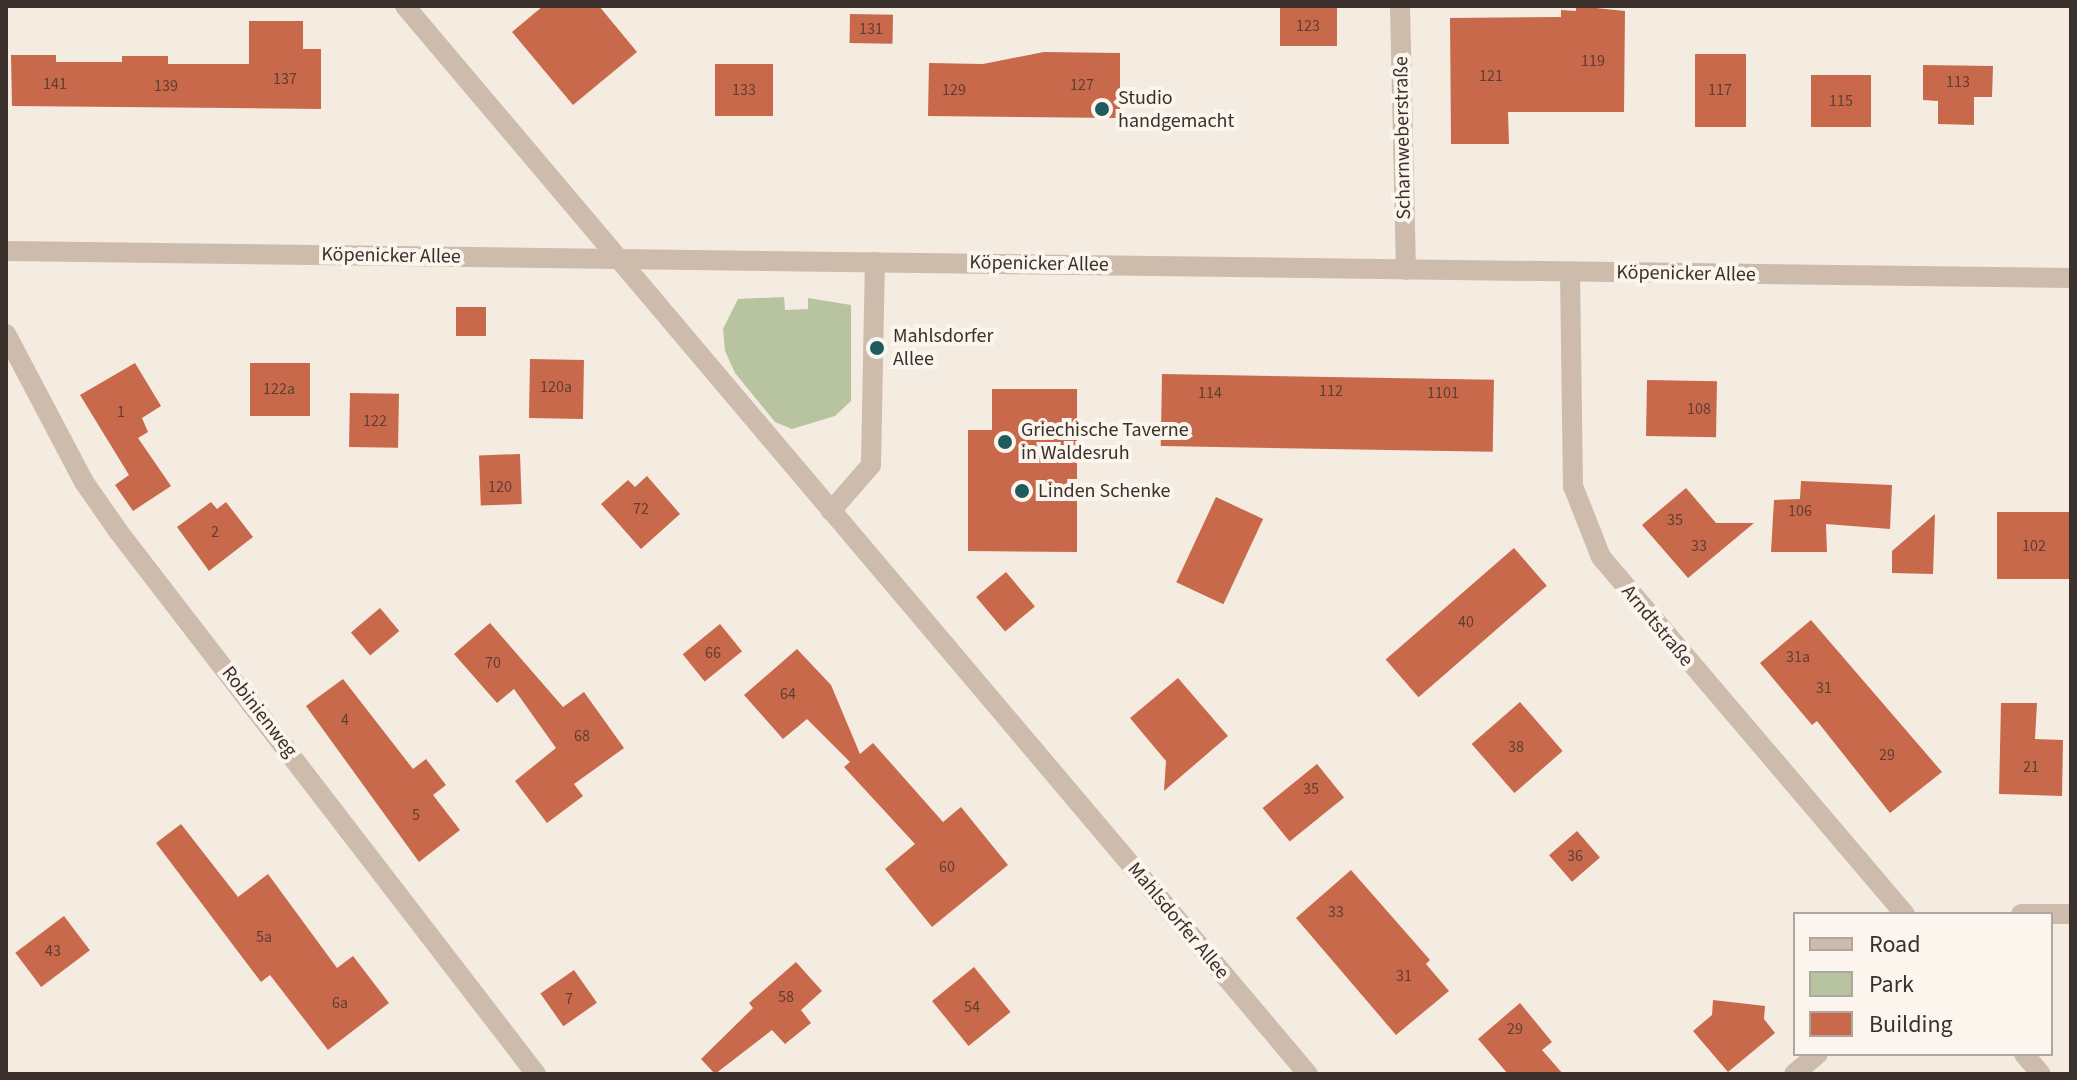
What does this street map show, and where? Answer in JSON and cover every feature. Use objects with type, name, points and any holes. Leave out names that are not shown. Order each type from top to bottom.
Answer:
[{"type":"street","name":"Mahlsdorfer Allee","points":[[405,6],[615,260],[1308,1074]]},
{"type":"street","name":"Scharnweberstraße","points":[[1400,6],[1406,270]]},
{"type":"street","name":"Köpenicker Allee","points":[[6,251],[2071,278]]},
{"type":"street","points":[[831,511],[871,465],[875,262]]},
{"type":"street","name":"Arndtstraße","points":[[1570,273],[1573,486],[1601,557],[1903,912]]},
{"type":"street","name":"Robinienweg","points":[[6,334],[84,482],[118,531],[536,1074]]},
{"type":"street","points":[[1794,1074],[1816,1056]]},
{"type":"street","points":[[2026,1056],[2041,1074]]},
{"type":"green space","points":[[784,297],[785,310],[808,309],[808,298],[851,305],[851,401],[835,416],[792,429],[775,422],[735,373],[725,351],[723,329],[738,299]]},
{"type":"building","points":[[543,6],[599,6],[637,52],[573,105],[512,32]]},
{"type":"building","points":[[1280,6],[1337,6],[1337,46],[1280,46]]},
{"type":"building","points":[[1576,6],[1625,11],[1624,112],[1508,112],[1509,144],[1451,144],[1450,18],[1561,17],[1561,10],[1576,11]]},
{"type":"building","points":[[850,14],[893,15],[892,44],[849,43]]},
{"type":"building","points":[[249,21],[303,21],[303,49],[321,49],[321,109],[12,106],[11,55],[56,55],[56,62],[122,62],[122,56],[168,56],[168,64],[249,64]]},
{"type":"building","points":[[1044,52],[1120,53],[1120,118],[928,116],[929,63],[983,64]]},
{"type":"building","points":[[1695,54],[1746,54],[1746,127],[1695,127]]},
{"type":"building","points":[[715,64],[773,64],[773,116],[715,116]]},
{"type":"building","points":[[1923,65],[1993,66],[1992,97],[1974,97],[1974,125],[1938,124],[1938,101],[1923,100]]},
{"type":"building","points":[[1811,75],[1871,75],[1871,127],[1811,127]]},
{"type":"building","points":[[456,307],[486,307],[486,336],[456,336]]},
{"type":"building","points":[[530,359],[584,360],[583,419],[529,418]]},
{"type":"building","points":[[135,363],[161,406],[142,418],[148,432],[138,438],[171,486],[133,511],[115,485],[129,475],[80,395]]},
{"type":"building","points":[[250,363],[310,363],[310,416],[250,416]]},
{"type":"building","points":[[1162,374],[1494,380],[1493,452],[1161,446]]},
{"type":"building","points":[[1647,380],[1717,381],[1716,437],[1646,436]]},
{"type":"building","name":"Linden Schenke","points":[[992,389],[1077,389],[1077,552],[968,551],[968,430],[992,430]]},
{"type":"building","points":[[350,393],[399,394],[398,448],[349,447]]},
{"type":"building","points":[[520,454],[522,504],[481,505],[479,455]]},
{"type":"building","points":[[647,476],[680,514],[641,549],[601,504],[628,480],[635,487]]},
{"type":"building","points":[[1801,481],[1892,485],[1890,529],[1826,524],[1827,552],[1771,552],[1774,500],[1800,499]]},
{"type":"building","points":[[1686,488],[1716,523],[1754,523],[1688,578],[1642,525]]},
{"type":"building","points":[[1216,497],[1263,519],[1223,604],[1176,582]]},
{"type":"building","points":[[211,502],[217,509],[226,502],[253,537],[209,571],[177,527]]},
{"type":"building","points":[[1997,512],[2071,512],[2071,579],[1997,579]]},
{"type":"building","points":[[1935,514],[1933,574],[1892,573],[1892,551]]},
{"type":"building","points":[[1514,548],[1547,586],[1419,697],[1386,660]]},
{"type":"building","points":[[1006,572],[1035,606],[1005,632],[976,597]]},
{"type":"building","points":[[380,608],[399,631],[370,655],[351,632]]},
{"type":"building","points":[[1811,620],[1942,772],[1890,813],[1817,721],[1812,725],[1760,663]]},
{"type":"building","points":[[490,623],[563,707],[584,692],[624,748],[574,784],[583,796],[547,823],[515,781],[556,748],[514,689],[497,703],[454,654]]},
{"type":"building","points":[[720,624],[742,651],[705,681],[683,654]]},
{"type":"building","points":[[797,649],[831,685],[860,754],[873,743],[943,822],[961,807],[1008,865],[932,927],[885,869],[915,844],[844,767],[850,762],[807,719],[783,739],[744,695]]},
{"type":"building","points":[[1178,678],[1228,736],[1164,791],[1166,761],[1130,718]]},
{"type":"building","points":[[343,679],[413,769],[426,759],[446,785],[433,795],[460,830],[419,862],[306,706]]},
{"type":"building","points":[[1520,702],[1563,751],[1514,793],[1472,744]]},
{"type":"building","points":[[2001,703],[2037,703],[2035,739],[2063,740],[2062,796],[1999,794]]},
{"type":"building","points":[[1317,764],[1344,797],[1290,841],[1263,808]]},
{"type":"building","points":[[181,824],[238,897],[268,874],[337,968],[353,956],[389,1003],[328,1050],[270,975],[261,982],[156,843]]},
{"type":"building","points":[[1577,831],[1600,857],[1572,882],[1549,855]]},
{"type":"building","points":[[1351,870],[1430,960],[1426,964],[1449,991],[1396,1035],[1296,918]]},
{"type":"building","points":[[64,916],[90,950],[41,987],[15,953]]},
{"type":"building","points":[[796,962],[822,991],[801,1010],[811,1023],[785,1044],[772,1030],[715,1074],[701,1059],[753,1008],[749,1003]]},
{"type":"building","points":[[974,967],[1011,1012],[969,1046],[932,1001]]},
{"type":"building","points":[[574,970],[597,1003],[563,1026],[540,994]]},
{"type":"building","points":[[1713,1000],[1765,1006],[1764,1019],[1775,1033],[1728,1072],[1693,1031],[1712,1015]]},
{"type":"building","points":[[1520,1003],[1552,1042],[1542,1050],[1563,1074],[1508,1074],[1478,1039]]},
{"type":"place","name":"Studio handgemacht","points":[[1102,109]]},
{"type":"place","name":"Mahlsdorfer Allee","points":[[877,348]]},
{"type":"place","name":"Griechische Taverne in Waldesruh","points":[[1005,442]]},
{"type":"place","name":"Linden Schenke","points":[[1022,491]]}]
